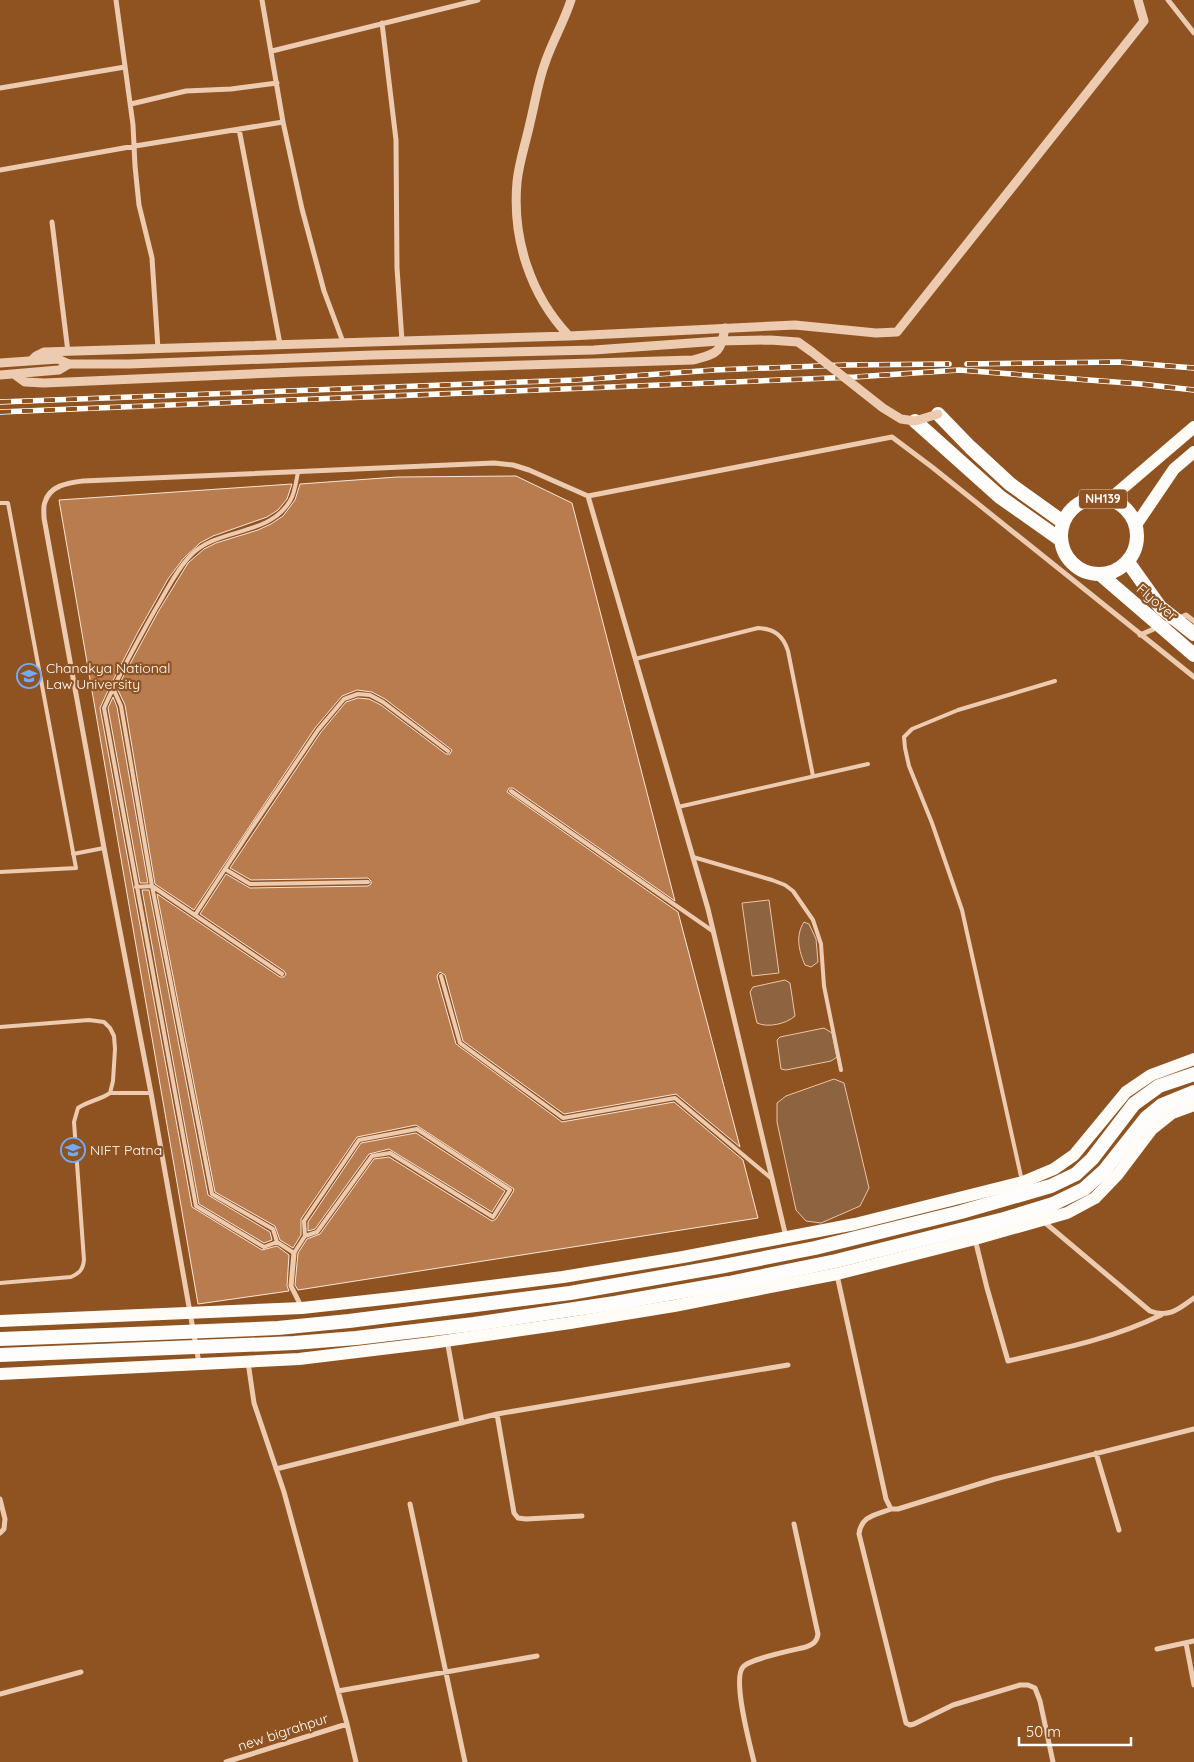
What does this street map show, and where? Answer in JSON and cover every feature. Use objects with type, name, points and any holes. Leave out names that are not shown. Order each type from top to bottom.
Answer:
[{"type":"highway","points":[[915,421],[1000,497],[1061,540],[1063,522],[1010,484],[938,414]]},
{"type":"highway","name":"NH139","points":[[1063,522],[1074,507],[1091,498],[1110,499],[1127,509],[1136,525],[1137,545],[1128,562]]},
{"type":"highway","name":"Flyover","points":[[1061,540],[1066,556],[1079,569],[1096,575],[1100,574],[1194,655]]},
{"type":"highway","points":[[1100,574],[1114,572],[1128,562]]},
{"type":"highway","name":"Flyover","points":[[1128,562],[1160,607],[1194,634]]},
{"type":"highway","points":[[0,1339],[278,1328],[349,1321],[590,1289],[806,1250],[961,1212],[1051,1186],[1076,1174],[1092,1159],[1134,1104],[1159,1086],[1194,1074]]},
{"type":"highway","points":[[0,1355],[294,1343],[356,1338],[474,1324],[615,1303],[729,1283],[836,1261],[1053,1204],[1084,1189],[1104,1171],[1146,1118],[1162,1104],[1194,1092]]},
{"type":"main road","points":[[1110,499],[1194,427]]},
{"type":"main road","points":[[1136,525],[1174,469],[1194,452]]},
{"type":"main road","points":[[0,1321],[302,1308],[563,1277],[855,1224],[1023,1182],[1054,1169],[1074,1155],[1126,1092],[1151,1075],[1194,1059]]},
{"type":"main road","points":[[0,1374],[298,1359],[570,1323],[674,1306],[837,1274],[1043,1221],[1067,1213],[1095,1198],[1118,1174],[1152,1130],[1172,1113],[1194,1105]]},
{"type":"street","points":[[116,0],[135,146],[139,205],[152,258],[158,349]]},
{"type":"street","points":[[262,0],[283,122],[304,219],[324,291],[343,342]]},
{"type":"street","points":[[272,51],[478,0]]},
{"type":"street","points":[[569,336],[556,322],[533,285],[517,224],[517,201],[521,162],[544,65],[571,0]]},
{"type":"street","points":[[32,360],[44,352],[569,336],[795,325],[876,333],[897,332],[1144,21],[1138,0]]},
{"type":"street","points":[[1168,0],[1194,33]]},
{"type":"street","points":[[382,23],[396,140],[398,268],[402,342]]},
{"type":"street","points":[[0,88],[125,67]]},
{"type":"street","points":[[130,104],[186,91],[231,89],[277,83]]},
{"type":"street","points":[[0,170],[283,122]]},
{"type":"street","points":[[239,129],[280,344]]},
{"type":"street","points":[[52,222],[68,352]]},
{"type":"street","points":[[14,374],[25,382],[44,383],[297,372],[693,360],[712,355],[721,348],[725,328]]},
{"type":"street","points":[[0,363],[58,359],[69,364],[129,364],[392,354],[594,350],[719,341],[770,340],[798,342],[883,408],[901,419],[915,421],[938,414]]},
{"type":"street","points":[[0,375],[58,370],[69,364]]},
{"type":"street","points":[[199,1364],[151,1093],[44,518],[45,502],[52,490],[66,483],[83,481],[494,463],[513,465],[529,470],[588,496],[892,437],[1194,677]]},
{"type":"street","points":[[588,496],[714,932],[786,1238]]},
{"type":"street","points":[[1140,635],[1186,615],[1194,621]]},
{"type":"street","points":[[1023,1182],[1031,1198]]},
{"type":"street","points":[[963,1198],[968,1214]]},
{"type":"street","points":[[1035,1205],[1043,1221],[1141,1304],[1150,1311],[1161,1315]]},
{"type":"street","points":[[970,1222],[986,1288],[1008,1361],[1088,1343],[1176,1311],[1194,1298]]},
{"type":"street","points":[[294,1253],[291,1286],[302,1308]]},
{"type":"street","points":[[837,1274],[886,1499],[890,1509]]},
{"type":"street","points":[[447,1340],[462,1423]]},
{"type":"street","points":[[248,1361],[254,1403],[276,1469],[356,1762]]},
{"type":"street","points":[[276,1469],[497,1414],[788,1365]]},
{"type":"street","points":[[497,1414],[514,1513],[518,1518],[582,1516]]},
{"type":"street","points":[[1051,1761],[1040,1701],[1035,1688],[1028,1685],[1020,1685],[953,1705],[914,1724],[906,1723],[859,1534],[860,1526],[864,1520],[890,1509],[898,1509],[995,1479],[1194,1429]]},
{"type":"street","points":[[1096,1453],[1119,1530]]},
{"type":"street","points":[[0,1499],[5,1519],[4,1530],[0,1533]]},
{"type":"street","points":[[410,1504],[465,1762]]},
{"type":"street","points":[[754,1762],[740,1694],[739,1676],[742,1667],[751,1662],[806,1647],[818,1639],[794,1524]]},
{"type":"street","points":[[1157,1649],[1194,1641]]},
{"type":"street","points":[[1186,1643],[1194,1684]]},
{"type":"street","points":[[338,1691],[537,1656]]},
{"type":"street","points":[[0,1694],[81,1672]]},
{"type":"street","name":"new bigrahpur","points":[[226,1762],[347,1724]]},
{"type":"lane","points":[[277,1242],[264,1247],[196,1206],[104,708],[120,672],[167,589],[189,557],[198,548],[211,541],[252,529],[268,522],[281,513],[290,500],[298,472]]},
{"type":"lane","points":[[0,503],[8,503],[76,868],[0,872]]},
{"type":"lane","points":[[635,659],[758,628],[768,629],[778,634],[785,641],[788,651],[813,776]]},
{"type":"lane","points":[[1023,1182],[962,910],[932,823],[909,766],[904,737],[912,729],[958,710],[1055,681]]},
{"type":"lane","points":[[113,688],[121,706],[152,886],[212,1194],[273,1230],[277,1242],[294,1253],[305,1236],[304,1221],[359,1140],[417,1129],[510,1190],[493,1218],[390,1153],[372,1156],[317,1232],[305,1236]]},
{"type":"lane","points":[[195,916],[318,730],[344,699],[358,694],[370,695],[383,702],[448,751]]},
{"type":"lane","points":[[678,807],[868,764]]},
{"type":"lane","points":[[511,791],[714,932]]},
{"type":"lane","points":[[73,854],[104,848]]},
{"type":"lane","points":[[693,857],[785,885],[799,898],[813,920],[821,944],[824,986],[841,1070]]},
{"type":"lane","points":[[225,869],[250,884],[368,882]]},
{"type":"lane","points":[[136,887],[152,886],[282,974]]},
{"type":"lane","points":[[441,976],[460,1043],[563,1118],[675,1098],[772,1179]]},
{"type":"lane","points":[[0,1027],[89,1020],[104,1022],[114,1036],[113,1081],[110,1093]]},
{"type":"lane","points":[[0,1283],[71,1277],[78,1274],[83,1268],[74,1122],[78,1108],[87,1103],[102,1099],[110,1093],[151,1093]]},
{"type":"shaded area","points":[[769,900],[779,973],[752,976],[742,903]]},
{"type":"shaded area","points":[[804,922],[809,924],[816,939],[818,962],[811,967],[805,965],[800,949],[799,938]]},
{"type":"shaded area","points":[[785,980],[790,983],[795,1016],[777,1024],[766,1025],[757,1023],[750,992],[753,987]]},
{"type":"shaded area","points":[[824,1028],[832,1033],[837,1057],[831,1061],[786,1070],[781,1069],[777,1040],[780,1037]]},
{"type":"shaded area","points":[[834,1079],[844,1083],[869,1188],[860,1206],[821,1223],[806,1221],[796,1210],[777,1122],[777,1103],[786,1096]]},
{"type":"building","points":[[516,476],[572,503],[675,901],[513,788],[509,788],[507,792],[678,912],[740,1147],[676,1094],[564,1114],[463,1041],[445,975],[440,972],[437,977],[456,1044],[562,1122],[674,1102],[743,1160],[758,1218],[298,1290],[295,1285],[298,1253],[307,1239],[320,1234],[374,1159],[389,1157],[492,1221],[496,1219],[514,1189],[416,1125],[357,1137],[301,1219],[301,1235],[293,1248],[280,1240],[275,1226],[215,1192],[157,894],[280,977],[284,977],[286,974],[284,971],[200,914],[226,874],[250,888],[368,886],[371,884],[368,878],[251,880],[230,868],[321,732],[346,702],[358,698],[369,699],[381,705],[446,754],[450,754],[452,750],[385,699],[372,692],[357,690],[342,696],[315,728],[194,910],[155,884],[125,705],[117,688],[158,612],[188,563],[204,549],[216,543],[258,530],[283,516],[295,500],[300,484],[397,477]]},
{"type":"building","points":[[292,484],[287,499],[278,510],[267,517],[213,536],[200,543],[183,559],[168,579],[138,632],[100,708],[192,1207],[262,1250],[277,1246],[289,1255],[287,1286],[289,1291],[198,1304],[59,500]]},
{"type":"building","points":[[113,697],[117,707],[148,883],[140,883],[108,708]]},
{"type":"building","points":[[142,890],[149,890],[208,1195],[270,1232],[272,1240],[264,1243],[199,1204]]},
{"type":"building","points":[[416,1133],[505,1191],[492,1212],[389,1149],[369,1154],[315,1229],[308,1231],[308,1222],[361,1143]]},
{"type":"railway","points":[[967,364],[1119,362],[1194,368]]},
{"type":"railway","points":[[0,402],[576,380],[714,370],[845,365],[949,364]]},
{"type":"railway","points":[[0,412],[855,377],[959,370],[1194,390]]},
{"type":"place","name":"Chanakya National Law University","points":[[29,676]]},
{"type":"place","name":"NIFT Patna","points":[[73,1150]]}]
